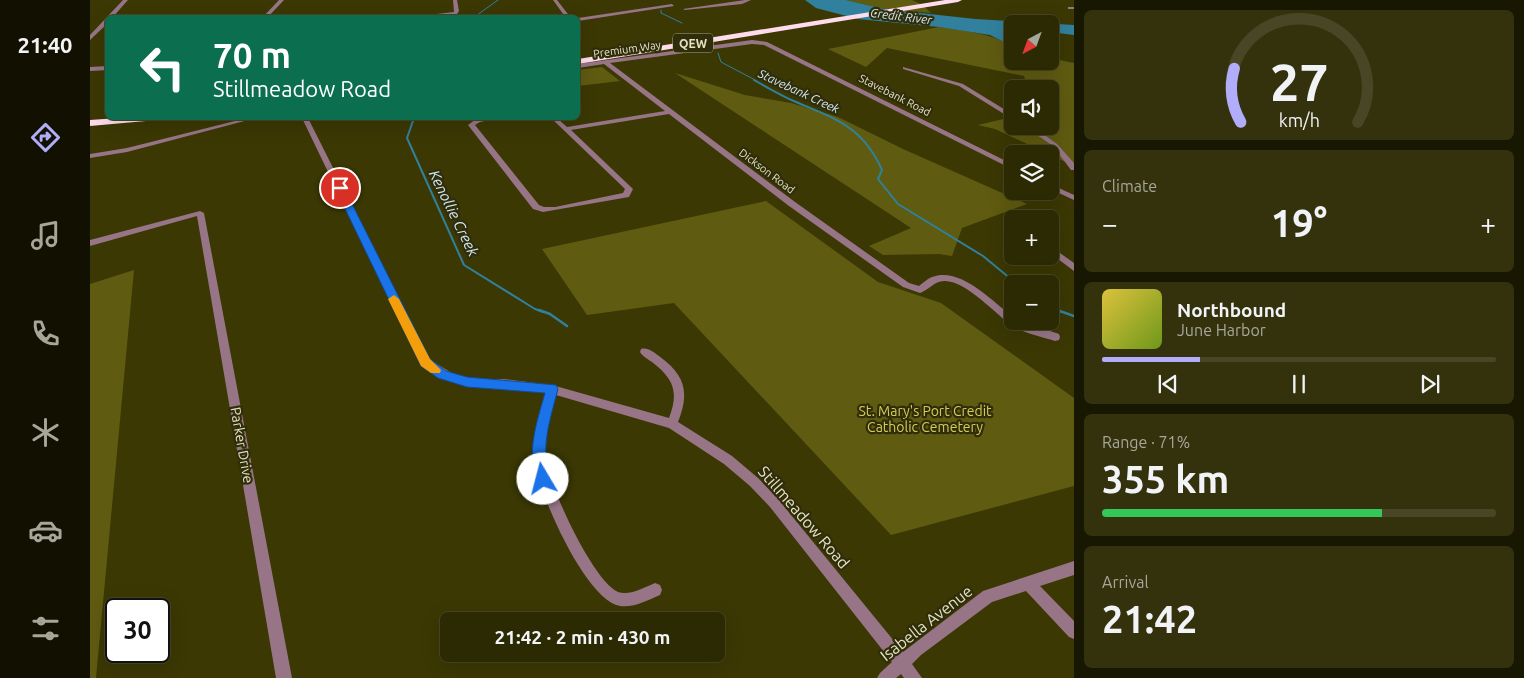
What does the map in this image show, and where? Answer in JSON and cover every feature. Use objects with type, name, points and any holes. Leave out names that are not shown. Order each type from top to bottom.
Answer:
[{"type":"highway","name":"QEW","points":[[580,62],[934,1],[958,0]]},
{"type":"highway","name":"QEW","points":[[580,58],[806,23]]},
{"type":"highway","points":[[90,114],[105,112]]},
{"type":"highway","points":[[90,123],[124,120]]},
{"type":"street","points":[[112,15],[126,0]]},
{"type":"street","points":[[267,15],[282,0]]},
{"type":"street","points":[[435,15],[457,12],[455,0]]},
{"type":"street","points":[[664,0],[672,5],[702,16]]},
{"type":"street","points":[[685,9],[746,2],[749,0]]},
{"type":"street","points":[[555,1],[566,15]]},
{"type":"street","points":[[580,20],[672,5]]},
{"type":"street","points":[[90,38],[105,22]]},
{"type":"street","points":[[98,30],[105,29]]},
{"type":"street","name":"Premium Way","points":[[580,66],[752,42],[768,44]]},
{"type":"street","name":"Stavebank Road","points":[[768,44],[1004,163]]},
{"type":"street","name":"Dickson Road","points":[[604,62],[857,251],[906,285],[920,290],[936,279],[950,279],[959,282],[984,298],[1004,314]]},
{"type":"street","points":[[90,69],[105,68]]},
{"type":"street","points":[[905,68],[961,85],[1004,112]]},
{"type":"street","points":[[565,129],[670,112]]},
{"type":"street","points":[[90,156],[128,150],[245,120]]},
{"type":"street","name":"Stillmeadow Road","points":[[306,120],[425,362],[453,379],[482,384],[504,384],[552,389],[672,424],[728,460],[766,493],[914,678]]},
{"type":"street","points":[[478,120],[471,125],[536,207],[543,210],[619,198],[626,195],[629,189],[625,184],[556,120]]},
{"type":"street","points":[[1040,135],[1054,145],[1074,168]]},
{"type":"street","points":[[1059,190],[1074,198]]},
{"type":"street","name":"Parker Drive","points":[[90,243],[200,213],[284,678]]},
{"type":"street","points":[[1059,256],[1074,268]]},
{"type":"street","points":[[1031,330],[1054,337]]},
{"type":"street","points":[[645,352],[663,364],[677,382],[681,395],[680,406],[672,424]]},
{"type":"street","points":[[552,389],[542,428],[540,460],[543,479],[561,518],[591,574],[605,592],[613,597],[630,600],[655,590]]},
{"type":"street","name":"Isabella Avenue","points":[[885,678],[916,650],[988,596],[1074,568]]},
{"type":"street","points":[[1029,584],[1074,632]]},
{"type":"green space","points":[[846,0],[912,0],[923,5],[931,13],[884,9]]},
{"type":"green space","points":[[939,27],[977,33],[1004,42],[1004,70],[1059,70],[1059,60],[1074,63],[1074,166],[1059,159],[1059,145],[1029,145],[1008,135],[1059,135],[1059,80],[1025,80],[1024,76],[887,48],[866,67],[828,49]]},
{"type":"green space","points":[[602,67],[620,81],[580,86],[580,70]]},
{"type":"green space","points":[[675,73],[745,95],[791,103],[838,117],[903,149],[1004,194],[1004,200],[1018,200],[1027,204],[1011,210],[1004,210],[1004,212],[962,228],[952,256],[939,254],[883,255],[869,246],[911,228]]},
{"type":"green space","points":[[1004,119],[1004,133],[995,129],[978,125]]},
{"type":"green space","name":"St. Mary's Port Credit Catholic Cemetery","points":[[766,201],[878,282],[941,303],[1074,398],[1074,486],[891,535],[674,303],[587,315],[542,249]]},
{"type":"green space","points":[[134,270],[96,678],[90,678],[90,284]]},
{"type":"water","name":"Credit River","points":[[805,0],[846,0],[884,9],[1004,21],[1004,42],[990,35],[939,27],[858,19],[816,8]]},
{"type":"water","name":"Credit River","points":[[1059,24],[1074,25],[1074,35],[1059,33]]},
{"type":"waterway","name":"Kenollie Creek","points":[[477,15],[498,0]]},
{"type":"waterway","name":"Stavebank Creek","points":[[661,10],[661,13],[682,23]]},
{"type":"waterway","name":"Stavebank Creek","points":[[718,53],[721,62],[757,81]]},
{"type":"waterway","name":"Stavebank Creek","points":[[754,80],[847,126],[857,134],[874,155],[882,170],[878,179],[898,204],[983,256],[1006,275]]},
{"type":"waterway","name":"Kenollie Creek","points":[[413,120],[407,138],[464,265],[535,309],[543,312]]},
{"type":"waterway","name":"Kenollie Creek","points":[[539,310],[550,314],[567,326]]},
{"type":"waterway","name":"Stavebank Creek","points":[[1059,311],[1074,316]]},
{"type":"slow traffic","points":[[394,299],[425,362],[435,370]]},
{"type":"route","points":[[340,188],[425,362],[442,374],[467,382],[517,384],[552,389],[545,414],[540,444],[543,479]]}]
